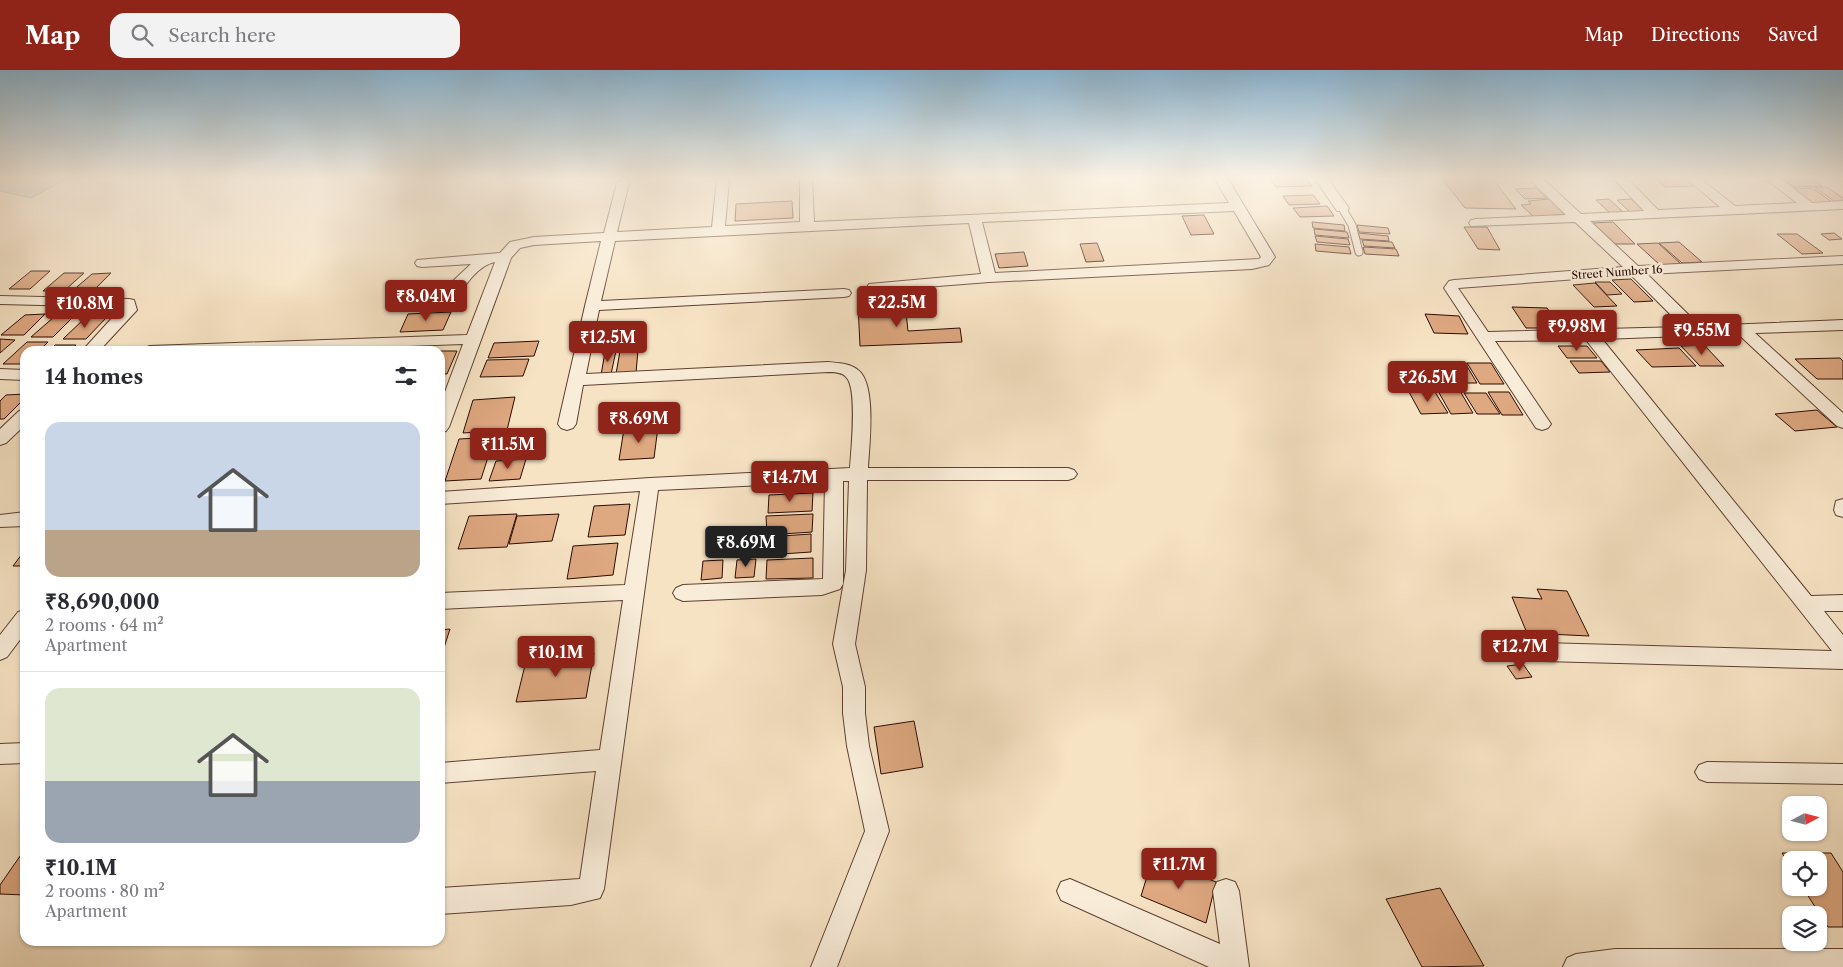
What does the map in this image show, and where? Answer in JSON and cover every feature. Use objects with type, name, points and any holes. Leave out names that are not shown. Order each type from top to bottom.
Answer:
[{"type":"street","points":[[567,424],[612,221]]},
{"type":"street","points":[[718,231],[719,221]]},
{"type":"street","points":[[807,221],[807,226]]},
{"type":"street","points":[[446,303],[453,288],[482,262],[498,257],[515,246],[534,241],[914,221]]},
{"type":"street","points":[[975,221],[989,278]]},
{"type":"street","points":[[874,287],[989,278],[1252,265],[1264,262],[1268,256],[1246,221]]},
{"type":"street","points":[[1476,224],[1529,221]]},
{"type":"street","points":[[1580,221],[1635,270],[1695,330]]},
{"type":"street","points":[[422,263],[498,257]]},
{"type":"street","points":[[445,410],[473,339],[498,257]]},
{"type":"street","name":"Street Number 16","points":[[1483,337],[1451,288],[1454,284],[1635,270],[1843,260]]},
{"type":"street","points":[[592,306],[844,293]]},
{"type":"street","points":[[0,300],[129,303],[130,310],[95,346]]},
{"type":"street","points":[[1483,337],[1590,335],[1843,325]]},
{"type":"street","points":[[1742,329],[1843,422]]},
{"type":"street","points":[[1590,335],[1843,650]]},
{"type":"street","points":[[1483,337],[1542,424]]},
{"type":"street","points":[[316,346],[473,339]]},
{"type":"street","points":[[576,380],[828,367],[845,368],[856,377],[860,393],[860,448],[846,474],[833,584],[822,587],[683,593]]},
{"type":"street","points":[[0,374],[20,375]]},
{"type":"street","points":[[0,440],[20,420]]},
{"type":"street","points":[[824,967],[877,831],[858,746],[854,713],[854,687],[844,644],[856,570],[846,474]]},
{"type":"street","points":[[445,498],[650,484],[846,474],[1068,474]]},
{"type":"street","points":[[445,901],[571,893],[591,889],[650,484]]},
{"type":"street","points":[[4,521],[20,519]]},
{"type":"street","points":[[445,601],[633,592]]},
{"type":"street","points":[[1806,604],[1843,603]]},
{"type":"street","points":[[0,651],[20,625]]},
{"type":"street","points":[[1508,651],[1843,660]]},
{"type":"street","points":[[0,754],[20,753]]},
{"type":"street","points":[[445,773],[609,760]]},
{"type":"street","points":[[1707,772],[1843,774]]},
{"type":"street","points":[[1070,891],[1218,957],[1228,967]]},
{"type":"street","points":[[1226,891],[1236,967]]},
{"type":"street","points":[[1576,967],[1615,962],[1735,965],[1843,962]]},
{"type":"lane","points":[[1350,221],[1359,252]]},
{"type":"building","points":[[1184,221],[1207,221],[1214,234],[1191,235]]},
{"type":"building","points":[[1312,222],[1344,225],[1345,231],[1313,228]]},
{"type":"building","points":[[1613,222],[1635,244],[1613,244],[1592,223]]},
{"type":"building","points":[[1357,225],[1388,228],[1390,234],[1359,232]]},
{"type":"building","points":[[1464,227],[1487,227],[1500,250],[1478,249]]},
{"type":"building","points":[[1314,229],[1347,232],[1349,238],[1315,235]]},
{"type":"building","points":[[1358,233],[1388,236],[1389,241],[1360,239]]},
{"type":"building","points":[[1834,233],[1842,239],[1829,240],[1821,234]]},
{"type":"building","points":[[1777,234],[1797,234],[1823,253],[1802,254]]},
{"type":"building","points":[[1315,236],[1348,239],[1350,245],[1317,242]]},
{"type":"building","points":[[1362,240],[1392,242],[1395,248],[1364,246]]},
{"type":"building","points":[[1679,242],[1702,262],[1682,263],[1659,243]]},
{"type":"building","points":[[1097,243],[1104,261],[1086,262],[1080,244]]},
{"type":"building","points":[[1658,243],[1681,264],[1660,265],[1637,244]]},
{"type":"building","points":[[1315,244],[1349,247],[1351,254],[1316,251]]},
{"type":"building","points":[[1363,247],[1396,249],[1399,256],[1365,254]]},
{"type":"building","points":[[1024,252],[1028,266],[999,268],[995,254]]},
{"type":"building","points":[[31,271],[50,271],[30,289],[9,289]]},
{"type":"building","points":[[64,273],[84,273],[64,291],[43,291]]},
{"type":"building","points":[[111,273],[92,292],[71,292],[92,274]]},
{"type":"building","points":[[1631,279],[1653,301],[1634,302],[1612,280]]},
{"type":"building","points":[[1595,282],[1610,282],[1622,294],[1607,295]]},
{"type":"building","points":[[1595,283],[1617,306],[1594,307],[1573,285]]},
{"type":"building","points":[[905,303],[908,331],[960,328],[962,342],[860,346],[858,305]]},
{"type":"building","points":[[1512,307],[1547,308],[1562,328],[1526,328]]},
{"type":"building","points":[[451,312],[443,330],[400,332],[408,314]]},
{"type":"building","points":[[45,314],[24,335],[1,335],[25,315]]},
{"type":"building","points":[[1425,314],[1459,316],[1468,334],[1434,333]]},
{"type":"building","points":[[74,316],[53,337],[31,337],[54,317]]},
{"type":"building","points":[[85,318],[106,318],[86,339],[63,339]]},
{"type":"building","points":[[0,339],[15,340],[0,353]]},
{"type":"building","points":[[539,341],[534,356],[488,358],[494,343]]},
{"type":"building","points":[[27,342],[48,342],[44,346],[23,346]]},
{"type":"building","points":[[55,345],[76,345],[75,346]]},
{"type":"building","points":[[1704,345],[1724,366],[1700,366],[1681,346]]},
{"type":"building","points":[[1558,346],[1587,346],[1597,358],[1567,358]]},
{"type":"building","points":[[20,348],[20,364],[3,364]]},
{"type":"building","points":[[1679,348],[1696,366],[1652,367],[1636,350]]},
{"type":"building","points":[[638,350],[636,373],[616,374],[620,351]]},
{"type":"building","points":[[445,351],[457,351],[447,374],[445,374]]},
{"type":"building","points":[[616,351],[611,374],[601,375],[605,352]]},
{"type":"building","points":[[1840,358],[1843,361],[1843,379],[1817,379],[1795,359]]},
{"type":"building","points":[[529,359],[523,376],[480,377],[487,360]]},
{"type":"building","points":[[1570,361],[1601,361],[1610,372],[1579,373]]},
{"type":"building","points":[[1416,362],[1428,382],[1407,383],[1396,363]]},
{"type":"building","points":[[1441,362],[1453,382],[1430,382],[1419,363]]},
{"type":"building","points":[[1444,363],[1465,363],[1477,383],[1456,383]]},
{"type":"building","points":[[1467,363],[1491,363],[1504,384],[1480,384]]},
{"type":"building","points":[[1438,391],[1460,391],[1473,413],[1451,414]]},
{"type":"building","points":[[1409,392],[1435,392],[1448,413],[1421,414]]},
{"type":"building","points":[[1488,392],[1509,392],[1523,415],[1502,415]]},
{"type":"building","points":[[1464,393],[1486,393],[1500,414],[1477,414]]},
{"type":"building","points":[[20,394],[20,403],[4,419],[0,419],[0,401],[6,395]]},
{"type":"building","points":[[515,397],[507,430],[463,433],[473,400]]},
{"type":"building","points":[[1817,410],[1837,427],[1795,431],[1775,414]]},
{"type":"building","points":[[658,427],[654,458],[619,460],[624,429]]},
{"type":"building","points":[[544,429],[539,451],[504,453],[510,431]]},
{"type":"building","points":[[498,437],[493,450],[490,451],[481,479],[445,481],[459,439]]},
{"type":"building","points":[[526,459],[520,479],[489,481],[496,461]]},
{"type":"building","points":[[813,493],[812,511],[768,513],[769,495]]},
{"type":"building","points":[[630,504],[625,535],[588,537],[594,506]]},
{"type":"building","points":[[517,514],[507,547],[458,549],[469,516]]},
{"type":"building","points":[[559,514],[552,541],[509,544],[517,516]]},
{"type":"building","points":[[813,514],[812,532],[767,535],[766,516]]},
{"type":"building","points":[[811,534],[811,552],[766,555],[767,537]]},
{"type":"building","points":[[618,543],[613,575],[567,579],[573,546]]},
{"type":"building","points":[[20,557],[20,566],[13,566]]},
{"type":"building","points":[[813,558],[813,578],[766,579],[767,560]]},
{"type":"building","points":[[756,559],[754,577],[735,578],[737,560]]},
{"type":"building","points":[[723,560],[722,578],[701,580],[703,561]]},
{"type":"building","points":[[1537,589],[1567,591],[1589,636],[1527,633],[1512,597],[1542,599]]},
{"type":"building","points":[[450,629],[445,644],[445,630]]},
{"type":"building","points":[[594,653],[586,698],[516,702],[527,657]]},
{"type":"building","points":[[1523,664],[1532,677],[1516,679],[1507,666]]},
{"type":"building","points":[[914,721],[923,767],[881,774],[874,727]]},
{"type":"building","points":[[1827,853],[1831,853],[1843,872],[1843,927],[1828,927],[1827,906],[1815,906],[1808,896],[1827,896]]},
{"type":"building","points":[[20,856],[20,895],[0,894],[0,885]]},
{"type":"building","points":[[1153,857],[1216,882],[1206,923],[1141,896]]},
{"type":"building","points":[[1440,888],[1484,966],[1422,967],[1386,899]]}]
